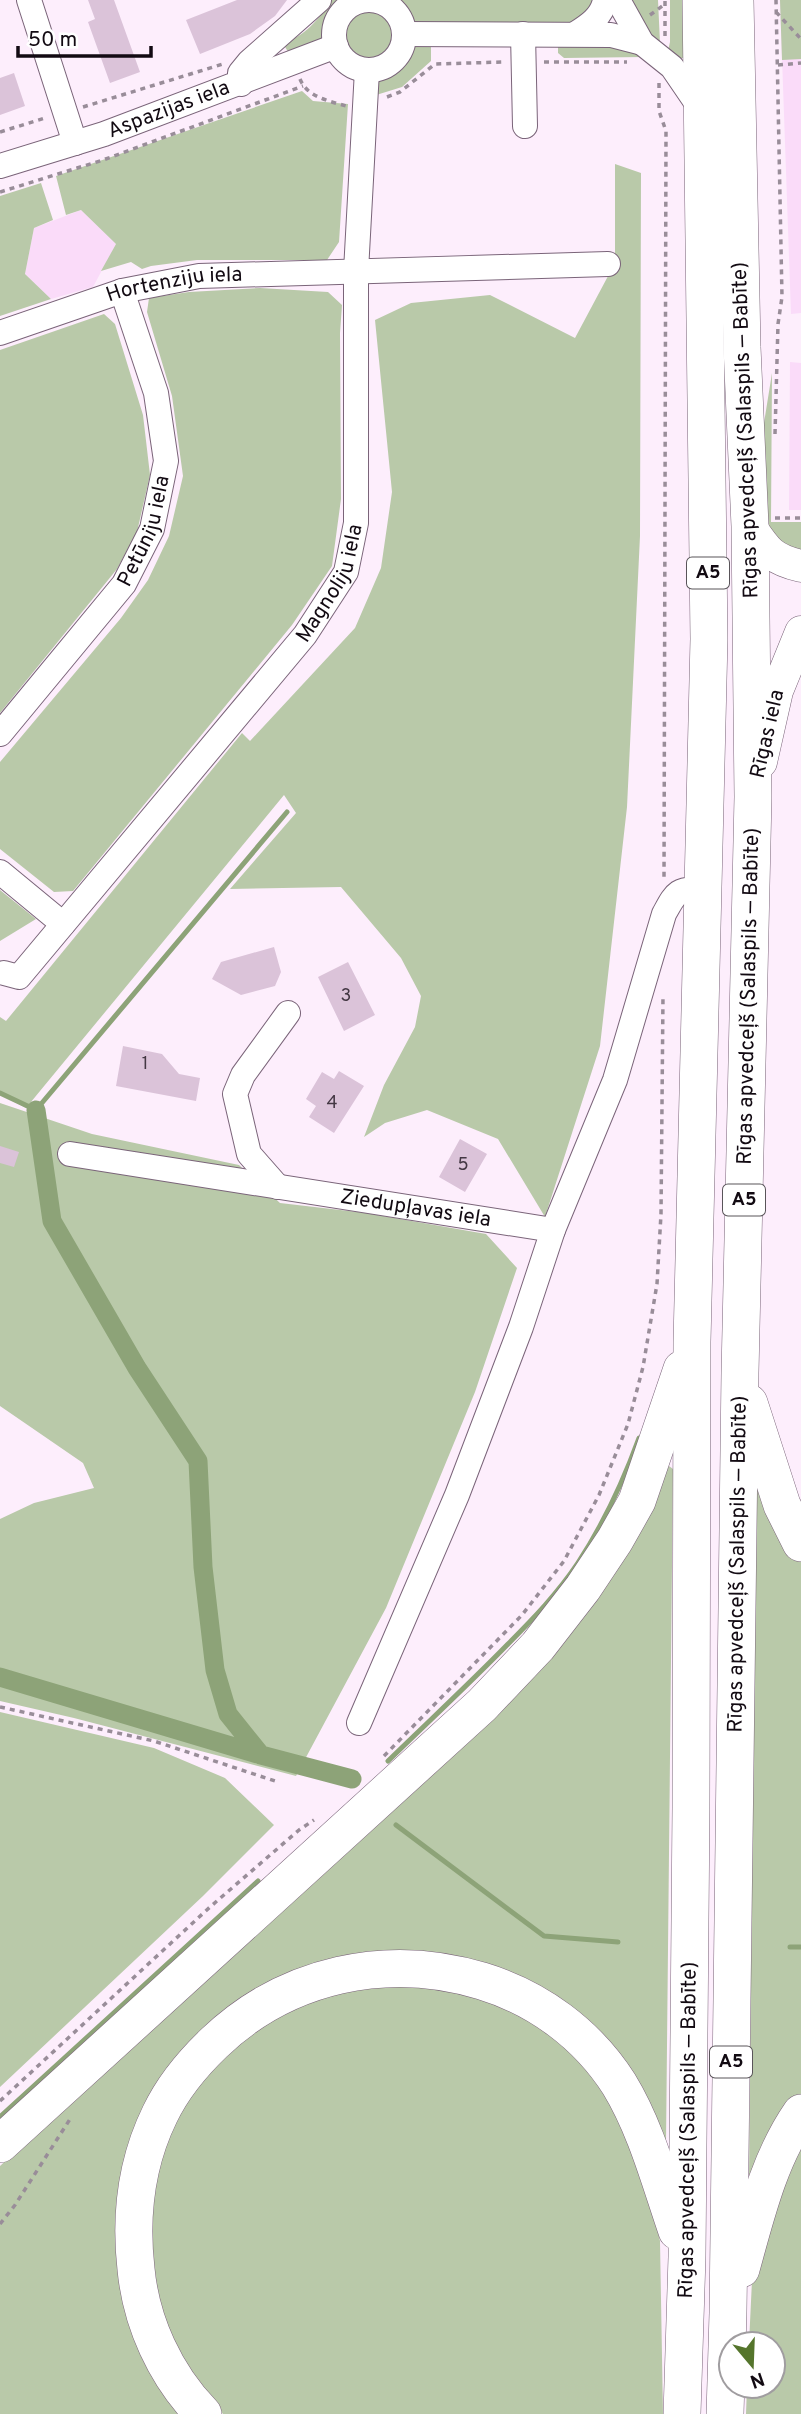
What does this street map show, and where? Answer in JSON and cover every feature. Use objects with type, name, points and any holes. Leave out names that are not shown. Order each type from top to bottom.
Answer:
[{"type":"highway","name":"Rīgas apvedceļš (Salaspils — Babīte)","points":[[682,2414],[687,2256],[692,1342],[709,639],[701,0]]},
{"type":"highway","name":"Rīgas apvedceļš (Salaspils — Babīte)","points":[[724,2414],[728,2313],[740,1373],[762,522],[742,346],[735,0]]},
{"type":"highway","points":[[0,2144],[482,1705],[538,1646],[583,1588],[637,1501],[692,1342]]},
{"type":"highway","points":[[740,1373],[782,1505],[801,1543]]},
{"type":"highway","points":[[203,2414],[163,2359],[145,2320],[138,2292],[132,2244],[139,2175],[160,2113],[187,2072],[226,2031],[274,1998],[305,1984],[344,1972],[371,1969],[403,1967],[441,1971],[459,1974],[516,1993],[553,2015],[591,2049],[618,2084],[637,2120],[687,2256]]},
{"type":"highway","points":[[728,2313],[772,2167],[801,2113]]},
{"type":"main road","points":[[762,522],[767,552],[773,557],[801,566]]},
{"type":"main road","name":"Rīgas iela","points":[[754,797],[777,691],[801,632]]},
{"type":"street","points":[[29,0],[75,143]]},
{"type":"street","points":[[235,73],[240,73],[319,0]]},
{"type":"street","points":[[374,0],[395,11],[402,22],[404,34],[401,48],[393,60],[381,68],[367,70],[354,66],[343,58],[336,47],[334,33],[338,19],[347,8],[359,1],[374,0]]},
{"type":"street","points":[[575,34],[592,23],[604,7],[605,0]]},
{"type":"street","points":[[618,0],[645,47]]},
{"type":"street","points":[[404,34],[611,35],[645,47],[672,67],[702,111]]},
{"type":"street","points":[[523,34],[525,126]]},
{"type":"street","name":"Aspazijas iela","points":[[0,166],[75,143],[235,73],[298,75],[336,47]]},
{"type":"street","name":"Magnoliju iela","points":[[4,973],[19,977],[305,635],[346,572],[356,523],[356,271],[367,70]]},
{"type":"street","name":"Hortenziju iela","points":[[0,333],[121,290],[199,276],[608,264]]},
{"type":"street","name":"Petūniju iela","points":[[0,734],[124,584],[152,529],[166,461],[156,393],[121,290]]},
{"type":"street","points":[[0,872],[63,924]]},
{"type":"street","points":[[359,1723],[457,1494],[521,1327],[553,1230],[615,1080],[664,914],[677,893],[688,888],[702,890]]},
{"type":"street","points":[[278,1186],[249,1154],[235,1094],[243,1075],[288,1013]]},
{"type":"street","name":"Ziedupļavas iela","points":[[70,1154],[553,1230]]},
{"type":"path","points":[[0,191],[103,160],[298,75],[317,97],[349,107],[400,92],[435,64],[524,62],[645,47],[666,0]]},
{"type":"path","points":[[775,441],[778,324],[782,297],[776,0]]},
{"type":"path","points":[[776,12],[801,39]]},
{"type":"path","points":[[778,65],[801,64]]},
{"type":"path","points":[[0,132],[65,112],[235,73]]},
{"type":"path","points":[[659,79],[659,111],[666,131],[664,914]]},
{"type":"path","points":[[762,522],[801,518]]},
{"type":"path","points":[[382,1760],[388,1749],[522,1615],[564,1561],[599,1495],[628,1424],[643,1367],[657,1284],[661,1214],[663,995]]},
{"type":"path","points":[[0,1707],[154,1741],[278,1782]]},
{"type":"path","points":[[0,2101],[210,1907],[299,1830],[324,1815]]},
{"type":"path","points":[[0,2224],[76,2110]]},
{"type":"shaded area","points":[[780,0],[801,0],[801,313],[791,314]]},
{"type":"shaded area","points":[[81,210],[116,244],[93,287],[51,299],[25,274],[34,228]]},
{"type":"shaded area","points":[[790,362],[801,363],[801,510],[789,510]]},
{"type":"green space","points":[[332,0],[342,0],[323,26],[323,37],[318,45],[290,55],[282,42],[304,32]]},
{"type":"green space","points":[[397,0],[596,0],[575,23],[416,24]]},
{"type":"green space","points":[[626,0],[658,0],[660,43],[643,28]]},
{"type":"green space","points":[[670,0],[686,0],[688,57],[677,59],[668,51]]},
{"type":"green space","points":[[780,0],[801,0],[801,59],[782,60]]},
{"type":"green space","points":[[369,10],[388,17],[395,36],[388,55],[369,62],[350,55],[343,36],[350,17]]},
{"type":"green space","points":[[558,41],[617,43],[643,57],[564,58],[558,53]]},
{"type":"green space","points":[[421,43],[431,44],[431,61],[402,87],[373,96],[378,81],[401,67],[414,48]]},
{"type":"green space","points":[[302,91],[313,101],[348,104],[339,242],[327,260],[197,260],[142,269],[131,262],[101,271],[116,244],[81,210],[66,215],[56,176]]},
{"type":"green space","points":[[615,164],[641,173],[640,536],[627,807],[600,1046],[545,1217],[498,1139],[427,1110],[385,1123],[364,1137],[384,1085],[415,1027],[421,996],[401,958],[341,887],[230,889],[296,813],[284,795],[26,1108],[0,1094],[0,1017],[6,1021],[242,733],[250,741],[355,628],[381,568],[392,492],[375,320],[411,303],[490,295],[575,338],[615,263]]},
{"type":"green space","points":[[41,183],[53,220],[34,228],[25,274],[51,299],[0,316],[0,196]]},
{"type":"green space","points":[[260,288],[328,292],[342,305],[341,499],[332,566],[292,625],[73,891],[54,892],[0,849],[0,762],[121,618],[148,580],[169,536],[183,476],[172,396],[147,312],[149,298],[189,292]]},
{"type":"green space","points":[[104,314],[115,324],[143,415],[150,475],[137,532],[117,569],[0,713],[0,350]]},
{"type":"green space","points":[[772,373],[771,522],[801,522],[801,556],[768,534],[763,429]]},
{"type":"green space","points":[[0,890],[36,919],[0,941]]},
{"type":"green space","points":[[0,1103],[92,1134],[239,1165],[280,1203],[366,1213],[486,1234],[517,1268],[475,1392],[386,1608],[296,1776],[0,1701],[0,1519],[34,1503],[94,1488],[83,1463],[0,1406]]},
{"type":"green space","points":[[756,1459],[801,1556],[801,2099],[752,2178],[749,2176]]},
{"type":"green space","points":[[669,1466],[673,1469],[666,2142],[497,1973],[268,1985],[128,2163],[185,2414],[0,2414],[0,2166],[140,2035],[625,1552]]},
{"type":"green space","points":[[0,1712],[154,1748],[225,1778],[274,1825],[203,1896],[0,2087]]},
{"type":"green space","points":[[437,1982],[529,2015],[609,2088],[651,2198],[660,2241],[663,2414],[223,2414],[191,2374],[170,2335],[154,2289],[145,2237],[157,2162],[191,2092],[262,2022],[326,1991]]},
{"type":"green space","points":[[801,2137],[801,2414],[746,2414],[746,2400],[787,2400],[787,2330],[750,2330],[753,2259]]},
{"type":"building","points":[[88,0],[114,0],[140,72],[110,83],[88,22],[95,19]]},
{"type":"building","points":[[237,0],[287,0],[275,16],[250,34],[200,54],[186,20]]},
{"type":"building","points":[[14,73],[25,106],[0,115],[0,78]]},
{"type":"building","points":[[274,947],[281,972],[275,986],[241,995],[212,979],[221,962]]},
{"type":"building","points":[[348,962],[375,1015],[344,1031],[318,977]]},
{"type":"building","points":[[123,1046],[162,1054],[179,1074],[200,1078],[196,1101],[116,1086]]},
{"type":"building","points":[[339,1071],[364,1086],[334,1133],[309,1117],[316,1106],[306,1099],[322,1072],[334,1079]]},
{"type":"building","points":[[460,1139],[487,1154],[465,1192],[439,1177]]},
{"type":"building","points":[[0,1146],[19,1152],[14,1167],[0,1163]]},
{"type":"waterway","points":[[0,1093],[36,1110],[287,812]]},
{"type":"waterway","points":[[36,1110],[52,1221],[137,1368],[198,1461],[203,1567],[215,1670],[228,1714],[261,1755]]},
{"type":"waterway","points":[[388,1761],[517,1635],[562,1585],[605,1517],[639,1438]]},
{"type":"waterway","points":[[0,1677],[261,1755],[352,1779]]},
{"type":"waterway","points":[[396,1825],[544,1936],[618,1942]]},
{"type":"waterway","points":[[0,2117],[258,1881]]},
{"type":"waterway","points":[[790,1947],[801,1947]]}]
